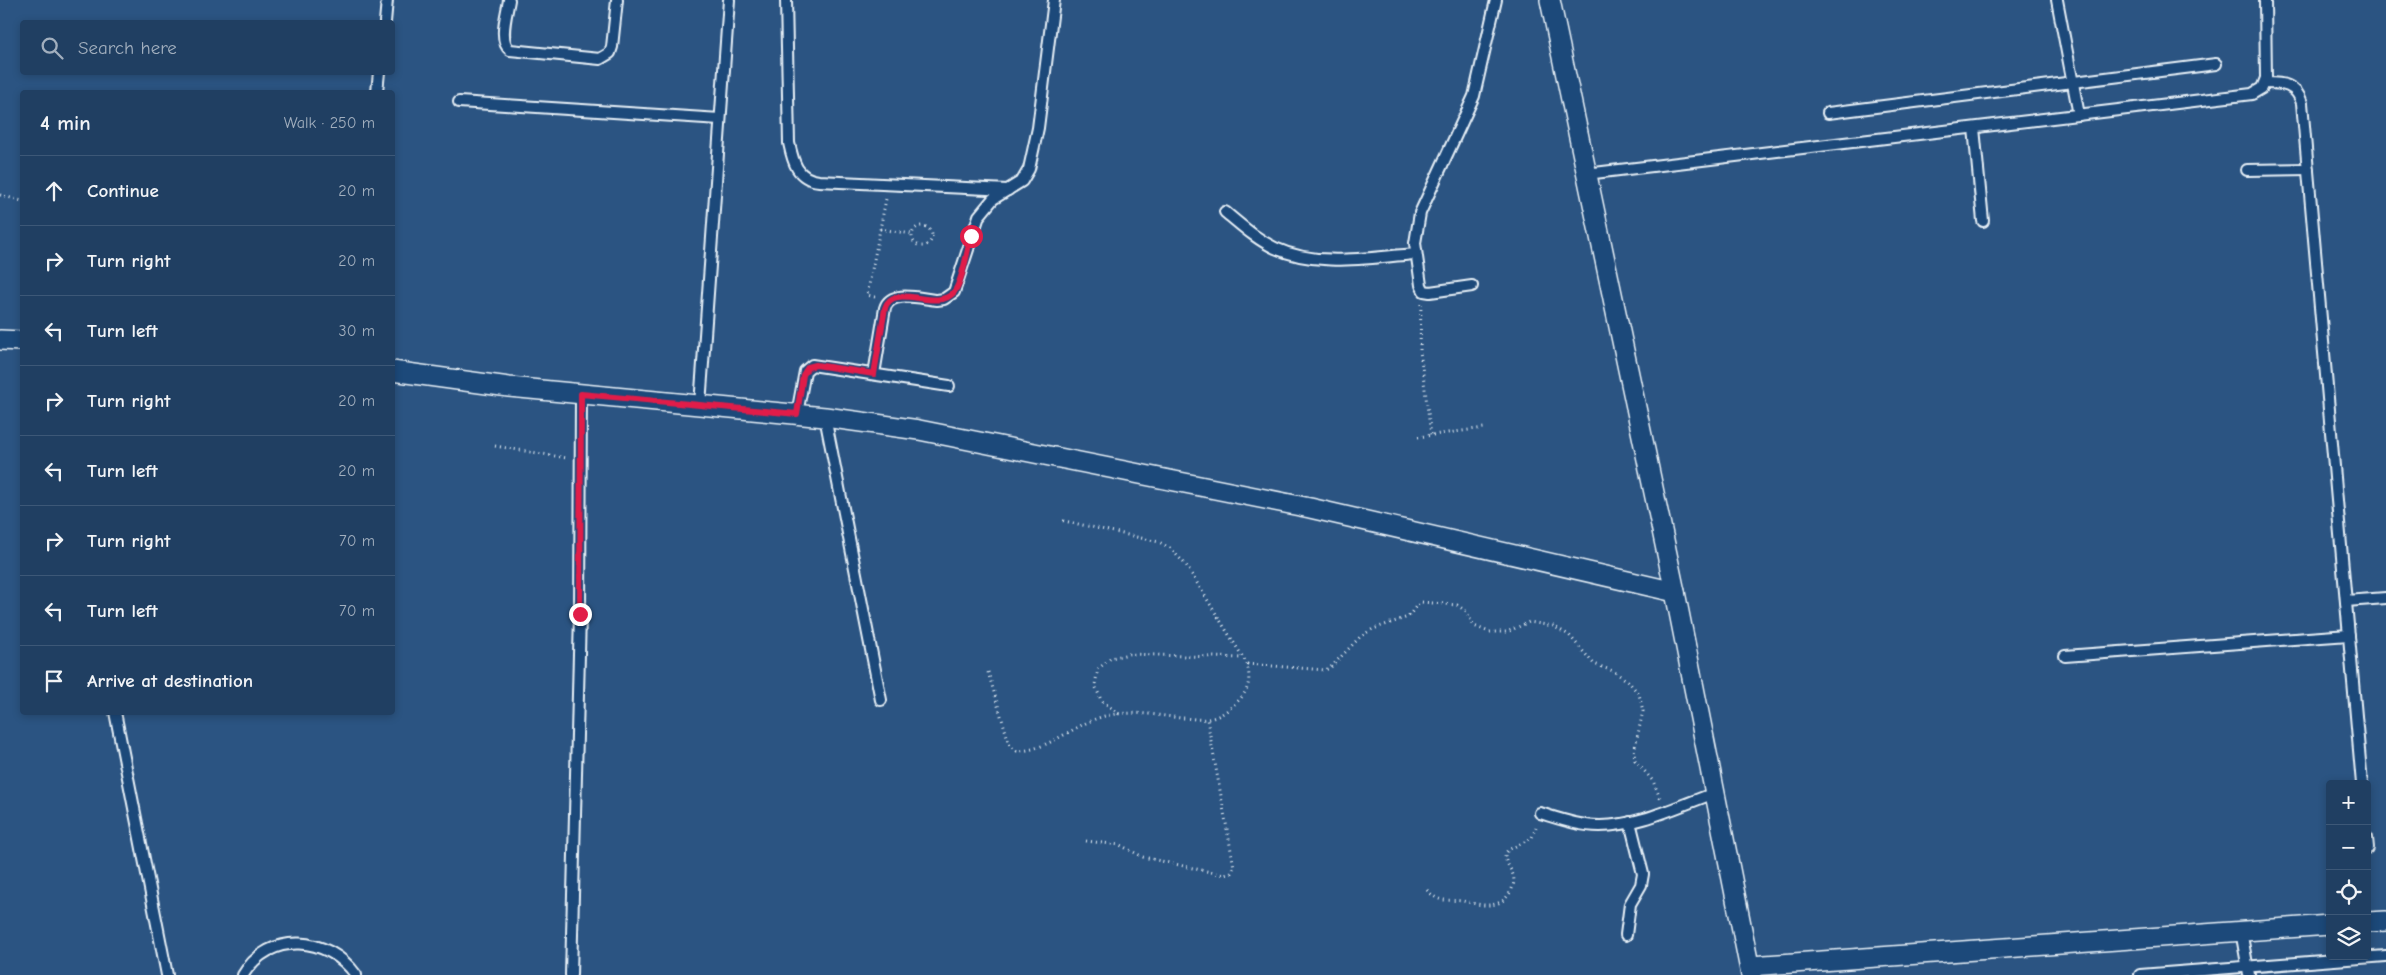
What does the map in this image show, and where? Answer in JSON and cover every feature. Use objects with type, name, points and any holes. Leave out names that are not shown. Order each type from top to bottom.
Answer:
[{"type":"street","points":[[1550,0],[1675,592],[1751,971],[2326,925]]},
{"type":"street","points":[[0,340],[20,341]]},
{"type":"street","points":[[395,371],[509,388],[797,414],[919,430],[998,444],[1310,508],[1675,592]]},
{"type":"street","points":[[2371,922],[2386,921]]},
{"type":"lane","points":[[385,20],[387,0]]},
{"type":"lane","points":[[509,0],[504,39],[510,50],[600,59],[606,57],[612,47],[617,0]]},
{"type":"lane","points":[[700,405],[729,0]]},
{"type":"lane","points":[[786,0],[789,143],[797,170],[802,175],[813,181],[1009,190]]},
{"type":"lane","points":[[874,374],[885,308],[889,300],[896,296],[937,300],[949,296],[958,286],[971,236],[979,216],[993,200],[1022,181],[1029,169],[1038,128],[1054,0]]},
{"type":"lane","points":[[1472,286],[1430,292],[1424,291],[1421,286],[1416,254],[1416,233],[1420,213],[1474,96],[1496,0]]},
{"type":"lane","points":[[2057,0],[2079,115]]},
{"type":"lane","points":[[1586,174],[2252,94],[2258,92],[2265,84],[2265,0]]},
{"type":"lane","points":[[1828,113],[2216,64]]},
{"type":"lane","points":[[377,90],[379,75]]},
{"type":"lane","points":[[2265,84],[2289,85],[2300,95],[2302,103],[2362,780]]},
{"type":"lane","points":[[459,102],[720,120]]},
{"type":"lane","points":[[1974,128],[1983,221]]},
{"type":"lane","points":[[2246,170],[2308,169]]},
{"type":"lane","points":[[1225,212],[1260,240],[1276,248],[1308,258],[1340,259],[1416,254]]},
{"type":"lane","points":[[797,414],[803,375],[808,367],[816,365],[949,386]]},
{"type":"lane","points":[[571,975],[580,624],[581,394]]},
{"type":"lane","points":[[825,417],[880,700]]},
{"type":"lane","points":[[2346,601],[2386,598]]},
{"type":"lane","points":[[2065,656],[2349,635]]},
{"type":"lane","points":[[116,715],[166,975]]},
{"type":"lane","points":[[1540,813],[1585,825],[1600,826],[1630,822],[1715,793]]},
{"type":"lane","points":[[1626,935],[1630,904],[1641,885],[1643,874],[1630,822]]},
{"type":"lane","points":[[2241,931],[2248,971]]},
{"type":"lane","points":[[243,975],[255,960],[265,953],[277,947],[302,943],[315,945],[339,956],[356,975]]},
{"type":"lane","points":[[2140,975],[2248,971],[2386,956]]},
{"type":"path","points":[[889,183],[867,295],[889,300]]},
{"type":"path","points":[[0,195],[20,200]]},
{"type":"path","points":[[918,226],[923,226],[928,227],[933,235],[929,244],[919,246],[912,239],[912,234],[918,226]]},
{"type":"path","points":[[880,229],[912,234]]},
{"type":"path","points":[[1424,291],[1419,337],[1431,435]]},
{"type":"path","points":[[1418,437],[1484,428]]},
{"type":"path","points":[[495,446],[580,460]]},
{"type":"path","points":[[988,672],[1010,746],[1017,751],[1049,742],[1096,719],[1119,714],[1207,719],[1220,715],[1243,696],[1250,680],[1247,664],[1186,565],[1170,548],[1159,542],[1060,520]]},
{"type":"path","points":[[1247,664],[1325,670],[1330,668],[1361,636],[1373,629],[1408,617],[1421,602],[1457,605],[1466,611],[1474,626],[1489,632],[1506,632],[1529,622],[1553,626],[1570,635],[1594,664],[1621,676],[1638,694],[1643,711],[1634,752],[1635,760],[1654,781],[1665,810]]},
{"type":"path","points":[[1119,714],[1101,700],[1095,685],[1098,669],[1110,658],[1129,654],[1243,658]]},
{"type":"path","points":[[1086,841],[1120,845],[1149,858],[1224,875],[1231,873],[1234,867],[1207,719]]},
{"type":"path","points":[[1427,890],[1442,901],[1461,901],[1487,906],[1501,901],[1511,890],[1514,878],[1506,854],[1508,850],[1532,838],[1540,813]]},
{"type":"route","points":[[580,614],[581,394],[797,414],[803,375],[808,367],[816,365],[874,374],[886,304],[896,296],[937,300],[944,299],[954,292],[958,286],[971,236]]}]
